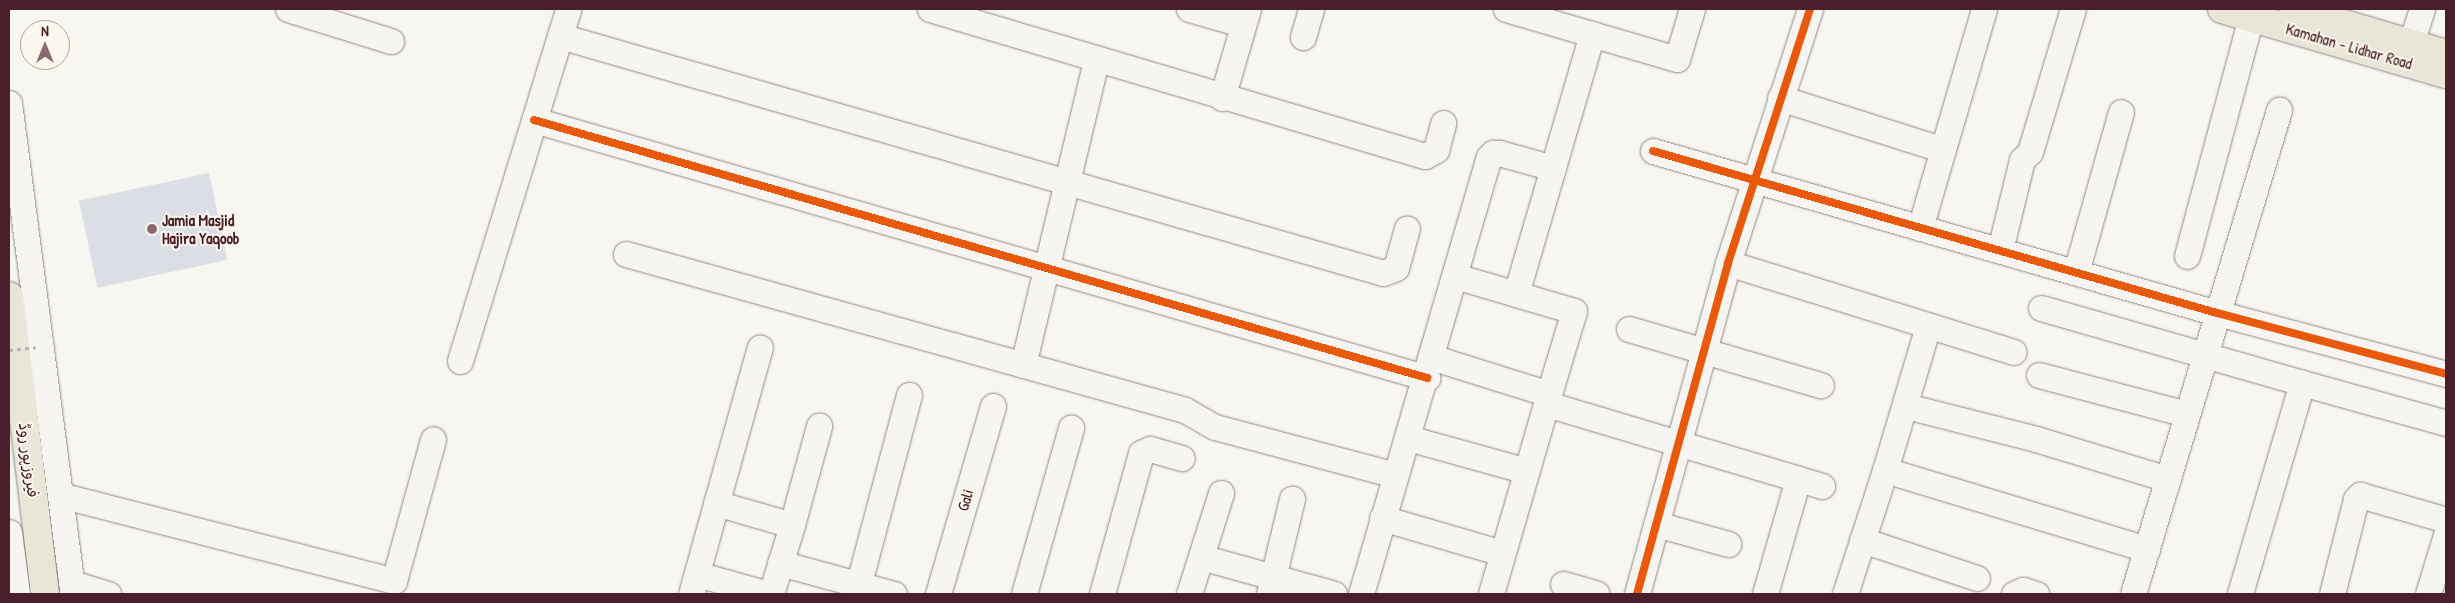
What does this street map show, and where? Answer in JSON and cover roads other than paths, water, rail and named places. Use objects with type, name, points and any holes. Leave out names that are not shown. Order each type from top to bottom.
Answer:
[{"type":"main road","name":"Kamahan - Lidhar Road","points":[[2222,9],[2446,74]]},
{"type":"main road","name":"Kamahan - Lidhar Road","points":[[2305,10],[2446,54]]},
{"type":"main road","name":"فیروزپور روڈ","points":[[9,296],[45,594]]},
{"type":"street","points":[[288,9],[391,40]]},
{"type":"street","points":[[460,361],[568,9]]},
{"type":"street","points":[[930,9],[1222,98],[1425,156],[1436,150],[1443,123]]},
{"type":"street","points":[[1189,9],[1238,14],[1222,98]]},
{"type":"street","points":[[1303,37],[1311,9]]},
{"type":"street","points":[[1506,9],[1677,59],[1692,9]]},
{"type":"street","points":[[1637,594],[1728,264],[1753,180],[1810,9]]},
{"type":"street","points":[[1920,228],[1941,149],[1984,9]]},
{"type":"street","points":[[2000,250],[2022,160],[2030,152],[2073,9]]},
{"type":"street","points":[[2411,43],[2422,9]]},
{"type":"street","points":[[2187,256],[2251,17]]},
{"type":"street","points":[[1516,294],[1592,34]]},
{"type":"street","points":[[560,36],[1065,183],[1383,273],[1396,268],[1407,228]]},
{"type":"street","points":[[1023,365],[1065,183],[1096,60]]},
{"type":"street","points":[[1780,98],[1941,149]]},
{"type":"street","points":[[9,103],[73,589],[108,594]]},
{"type":"street","points":[[2133,594],[2279,110]]},
{"type":"street","points":[[2076,272],[2121,112]]},
{"type":"street","points":[[534,120],[1046,268],[1548,399],[1680,443],[1822,486]]},
{"type":"street","points":[[1653,150],[2217,313],[2446,374]]},
{"type":"street","points":[[1361,594],[1382,518],[1408,438],[1493,152],[1553,168]]},
{"type":"street","points":[[626,254],[1186,410],[1215,427],[1396,475]]},
{"type":"street","points":[[1728,264],[2013,352]]},
{"type":"street","points":[[1455,276],[1583,313],[1548,399],[1491,594]]},
{"type":"street","points":[[2041,308],[2204,356],[2446,423]]},
{"type":"street","points":[[1845,594],[1906,406],[1928,326]]},
{"type":"street","points":[[1629,329],[1821,385]]},
{"type":"street","points":[[760,347],[694,584],[770,594],[792,525],[819,426]]},
{"type":"street","points":[[2039,375],[2187,414]]},
{"type":"street","points":[[2240,594],[2302,383]]},
{"type":"street","points":[[857,589],[909,395]]},
{"type":"street","name":"Gali","points":[[938,594],[993,406]]},
{"type":"street","points":[[1906,406],[2036,439],[2168,479]]},
{"type":"street","points":[[1024,594],[1071,428]]},
{"type":"street","points":[[1408,438],[1527,471]]},
{"type":"street","points":[[60,495],[394,581],[433,439]]},
{"type":"street","points":[[1102,594],[1141,453],[1150,449],[1182,458]]},
{"type":"street","points":[[1884,470],[2147,549]]},
{"type":"street","points":[[1765,594],[1798,479]]},
{"type":"street","points":[[1189,594],[1221,493]]},
{"type":"street","points":[[2338,593],[2356,499],[2360,495],[2446,520]]},
{"type":"street","points":[[1271,585],[1292,499]]},
{"type":"street","points":[[716,503],[792,525]]},
{"type":"street","points":[[1382,518],[1502,553]]},
{"type":"street","points":[[1656,524],[1728,544]]},
{"type":"street","points":[[9,532],[17,594]]},
{"type":"street","points":[[2428,594],[2446,535]]},
{"type":"street","points":[[1862,540],[1977,578]]},
{"type":"street","points":[[1201,557],[1271,585],[1334,594]]},
{"type":"street","points":[[780,563],[857,589],[894,594]]},
{"type":"street","points":[[1563,584],[1597,594]]},
{"type":"street","points":[[2014,594],[2023,590],[2036,594]]},
{"type":"place","name":"Jamia Masjid Hajira Yaqoob","points":[[152,229]]}]
